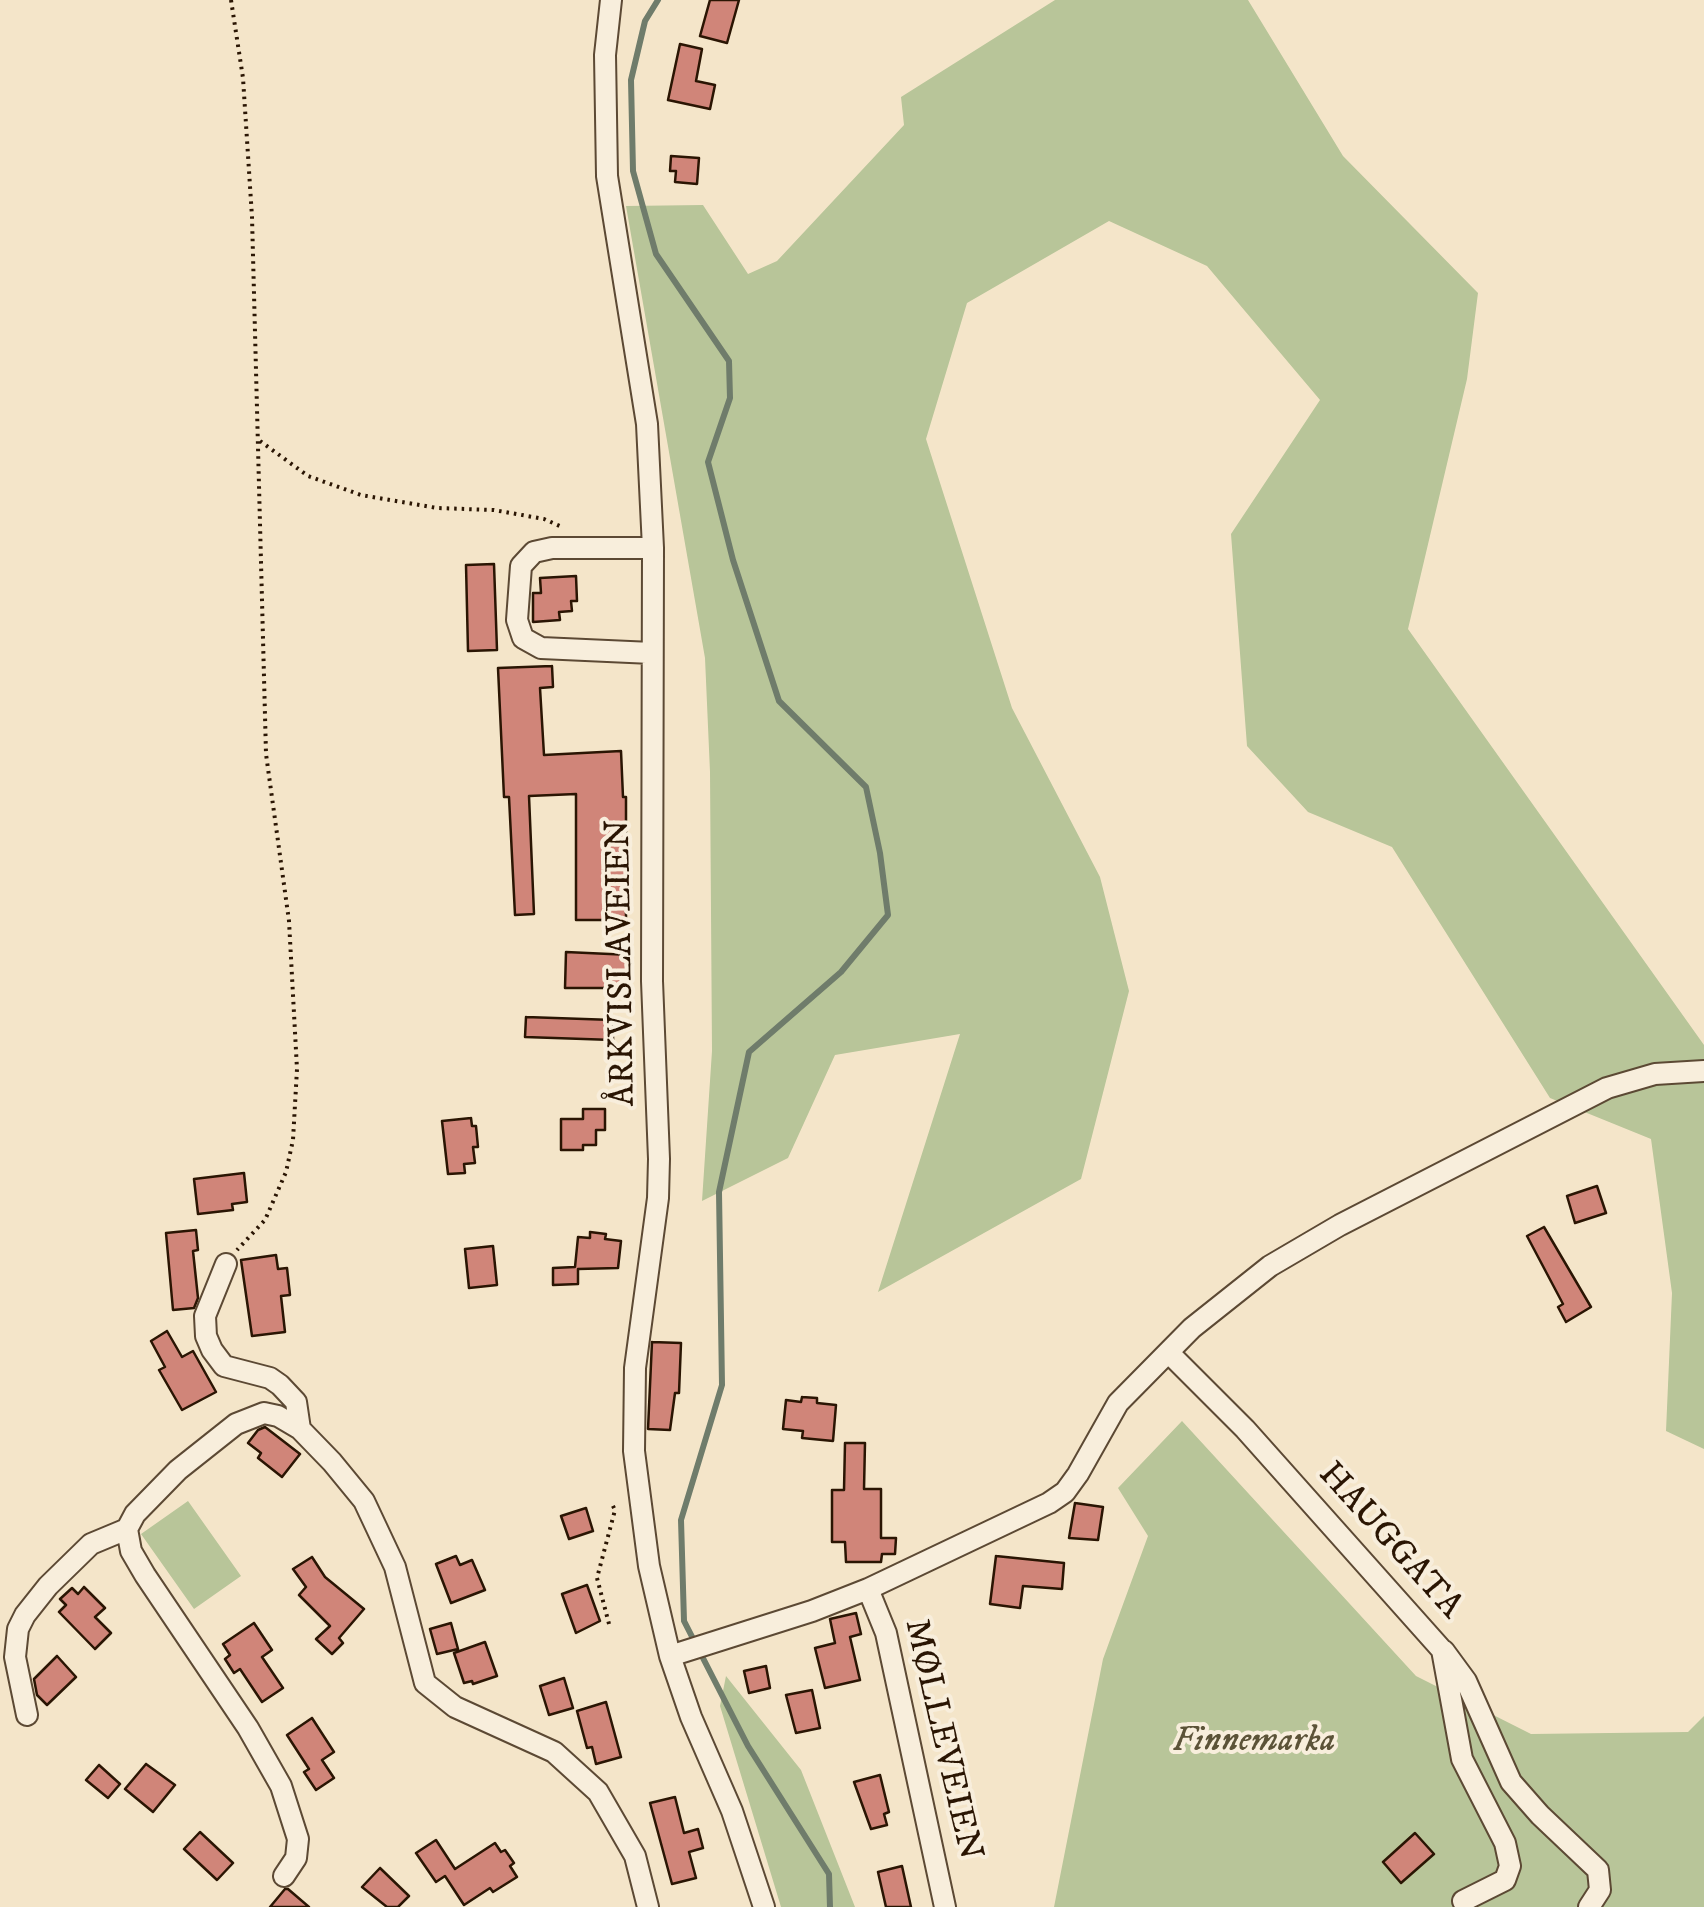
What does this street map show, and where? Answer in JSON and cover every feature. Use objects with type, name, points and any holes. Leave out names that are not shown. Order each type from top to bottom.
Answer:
[{"type":"street","name":"ÅRKVISLAVEIEN","points":[[610,0],[605,55],[606,176],[648,424],[653,548],[652,981],[659,1160],[633,1408],[639,1502],[656,1602],[686,1651],[692,1717],[732,1811],[764,1907]]},
{"type":"street","points":[[652,654],[542,648],[522,638],[516,620],[521,566],[534,552],[552,548],[653,548]]},
{"type":"street","points":[[686,1651],[868,1590],[1065,1492],[1118,1402],[1236,1290],[1270,1266],[1340,1225],[1606,1088],[1655,1074],[1704,1071]]},
{"type":"street","points":[[226,1264],[205,1316],[212,1350],[224,1366],[270,1378],[280,1385],[296,1402],[300,1430]]},
{"type":"street","name":"HAUGGATA","points":[[1169,1352],[1245,1429],[1442,1650],[1462,1759],[1504,1843],[1510,1866],[1506,1880],[1463,1901]]},
{"type":"street","points":[[284,1876],[296,1858],[298,1839],[292,1814],[248,1728],[131,1552],[128,1530],[135,1514],[178,1470],[236,1424],[264,1413],[278,1416],[300,1430],[350,1482],[376,1521],[396,1567],[421,1677],[454,1707],[554,1752],[598,1792],[634,1856],[648,1907]]},
{"type":"street","points":[[27,1715],[16,1658],[18,1630],[25,1615],[91,1544],[128,1530]]},
{"type":"street","name":"MØLLEVEIEN","points":[[868,1590],[886,1633],[945,1907]]},
{"type":"street","points":[[1442,1650],[1466,1681],[1512,1782],[1540,1815],[1598,1870],[1600,1890],[1588,1907]]},
{"type":"path","points":[[226,1264],[266,1220],[274,1204],[290,1158],[296,1116],[296,1025],[289,921],[271,810],[264,722],[260,441],[248,130],[232,0]]},
{"type":"path","points":[[260,441],[308,476],[361,494],[437,508],[494,510],[544,520],[576,532]]},
{"type":"path","points":[[608,1624],[597,1578],[615,1510],[611,1502]]},
{"type":"green space","points":[[1055,0],[1248,0],[1343,156],[1478,293],[1467,379],[1408,629],[1704,1045],[1704,1449],[1666,1431],[1672,1293],[1651,1139],[1550,1098],[1392,847],[1308,812],[1247,746],[1231,534],[1320,400],[1207,266],[1109,221],[967,303],[926,439],[1012,708],[1100,877],[1129,991],[1081,1179],[878,1292],[960,1034],[835,1055],[788,1158],[702,1201],[712,1051],[705,658],[626,206],[703,205],[748,274],[777,261],[904,125],[901,97]]},
{"type":"green space","name":"Finnemarka","points":[[1182,1421],[1416,1676],[1531,1734],[1688,1732],[1704,1716],[1704,1907],[1054,1907],[1103,1659],[1148,1536],[1118,1488]]},
{"type":"green space","points":[[188,1501],[241,1576],[194,1609],[141,1534]]},
{"type":"green space","points":[[726,1676],[801,1770],[855,1907],[781,1907],[720,1706]]},
{"type":"building","points":[[710,0],[739,0],[727,43],[700,36]]},
{"type":"building","points":[[680,44],[702,49],[696,81],[715,85],[710,109],[668,100]]},
{"type":"building","points":[[671,156],[699,158],[697,184],[675,182],[676,171],[670,171]]},
{"type":"building","points":[[494,564],[497,650],[468,651],[466,565]]},
{"type":"building","points":[[576,576],[577,601],[571,601],[572,611],[559,612],[560,620],[533,622],[533,593],[541,593],[540,578]]},
{"type":"building","points":[[552,666],[553,687],[540,688],[544,755],[621,751],[626,797],[626,920],[576,920],[576,794],[529,796],[534,914],[515,915],[498,668]]},
{"type":"building","points":[[566,952],[631,955],[630,988],[565,988]]},
{"type":"building","points":[[526,1017],[613,1020],[613,1040],[525,1037]]},
{"type":"building","points":[[583,1109],[605,1109],[605,1130],[596,1130],[596,1145],[583,1145],[583,1150],[561,1150],[561,1119],[583,1119]]},
{"type":"building","points":[[471,1118],[478,1147],[473,1147],[475,1163],[464,1164],[465,1173],[448,1174],[442,1121]]},
{"type":"building","points":[[244,1173],[247,1202],[232,1204],[233,1210],[198,1214],[194,1179]]},
{"type":"building","points":[[1597,1186],[1606,1213],[1575,1223],[1567,1196]]},
{"type":"building","points":[[1544,1227],[1591,1307],[1566,1322],[1558,1307],[1563,1304],[1527,1236]]},
{"type":"building","points":[[196,1230],[198,1250],[193,1251],[198,1298],[194,1308],[173,1310],[166,1233]]},
{"type":"building","points":[[590,1232],[621,1241],[618,1268],[578,1269],[578,1284],[553,1285],[553,1268],[575,1267],[578,1237],[590,1238]]},
{"type":"building","points":[[493,1246],[497,1285],[469,1288],[465,1249]]},
{"type":"building","points":[[276,1255],[278,1269],[287,1268],[290,1295],[281,1296],[285,1332],[252,1336],[241,1260]]},
{"type":"building","points":[[167,1331],[182,1357],[193,1351],[216,1392],[182,1410],[159,1370],[165,1367],[151,1341]]},
{"type":"building","points":[[652,1342],[681,1343],[679,1393],[675,1393],[670,1430],[648,1429]]},
{"type":"building","points":[[802,1397],[836,1405],[833,1441],[802,1438],[803,1431],[783,1429],[786,1400],[801,1402]]},
{"type":"building","points":[[265,1427],[300,1454],[282,1477],[258,1458],[261,1453],[248,1443]]},
{"type":"building","points":[[845,1443],[865,1443],[864,1489],[881,1489],[881,1538],[896,1538],[895,1554],[882,1554],[881,1562],[846,1562],[845,1542],[832,1542],[832,1490],[844,1490]]},
{"type":"building","points":[[1075,1503],[1103,1507],[1098,1540],[1069,1538]]},
{"type":"building","points":[[586,1508],[593,1531],[569,1539],[561,1516]]},
{"type":"building","points":[[456,1556],[460,1565],[472,1560],[485,1590],[451,1603],[436,1564]]},
{"type":"building","points":[[996,1556],[1064,1563],[1062,1589],[1023,1586],[1020,1608],[990,1604]]},
{"type":"building","points":[[312,1557],[325,1577],[364,1609],[339,1638],[343,1643],[332,1654],[316,1639],[330,1626],[299,1595],[306,1587],[293,1569]]},
{"type":"building","points":[[587,1585],[600,1621],[576,1633],[562,1594]]},
{"type":"building","points":[[84,1587],[105,1608],[95,1617],[111,1633],[95,1649],[59,1612],[66,1605],[60,1599],[72,1588],[78,1594]]},
{"type":"building","points":[[856,1613],[861,1634],[850,1637],[860,1680],[825,1688],[815,1648],[835,1643],[830,1619]]},
{"type":"building","points":[[254,1623],[272,1650],[262,1657],[283,1688],[262,1702],[240,1669],[234,1673],[225,1659],[230,1655],[223,1644]]},
{"type":"building","points":[[451,1623],[458,1649],[437,1654],[430,1629]]},
{"type":"building","points":[[485,1642],[497,1676],[464,1683],[454,1653]]},
{"type":"building","points":[[57,1656],[76,1677],[47,1705],[37,1695],[34,1679]]},
{"type":"building","points":[[766,1666],[770,1688],[749,1693],[744,1671]]},
{"type":"building","points":[[564,1678],[573,1708],[549,1715],[540,1686]]},
{"type":"building","points":[[812,1690],[820,1728],[796,1733],[786,1695]]},
{"type":"building","points":[[606,1702],[621,1757],[596,1764],[592,1747],[587,1748],[577,1711]]},
{"type":"building","points":[[312,1718],[334,1752],[322,1760],[334,1778],[316,1790],[304,1772],[309,1769],[287,1735]]},
{"type":"building","points":[[146,1764],[175,1785],[153,1812],[125,1789]]},
{"type":"building","points":[[99,1765],[120,1784],[108,1798],[86,1780]]},
{"type":"building","points":[[880,1775],[889,1812],[884,1814],[887,1825],[871,1829],[854,1782]]},
{"type":"building","points":[[675,1797],[684,1833],[698,1829],[703,1848],[689,1852],[696,1878],[672,1884],[650,1803]]},
{"type":"building","points":[[200,1832],[233,1863],[217,1880],[184,1849]]},
{"type":"building","points":[[1415,1833],[1434,1854],[1401,1883],[1383,1862]]},
{"type":"building","points":[[436,1840],[455,1869],[495,1843],[514,1863],[510,1866],[517,1877],[464,1905],[445,1876],[436,1882],[416,1853]]},
{"type":"building","points":[[902,1866],[911,1907],[886,1907],[878,1872]]},
{"type":"building","points":[[380,1868],[409,1896],[398,1907],[387,1907],[362,1887]]},
{"type":"building","points":[[288,1889],[309,1907],[270,1907]]},
{"type":"waterway","points":[[658,0],[645,21],[631,80],[633,171],[656,254],[729,361],[730,398],[708,462],[733,560],[779,701],[866,787],[888,915],[841,972],[749,1052],[719,1192],[722,1385],[681,1520],[684,1621],[748,1746],[829,1874],[830,1907]]}]
